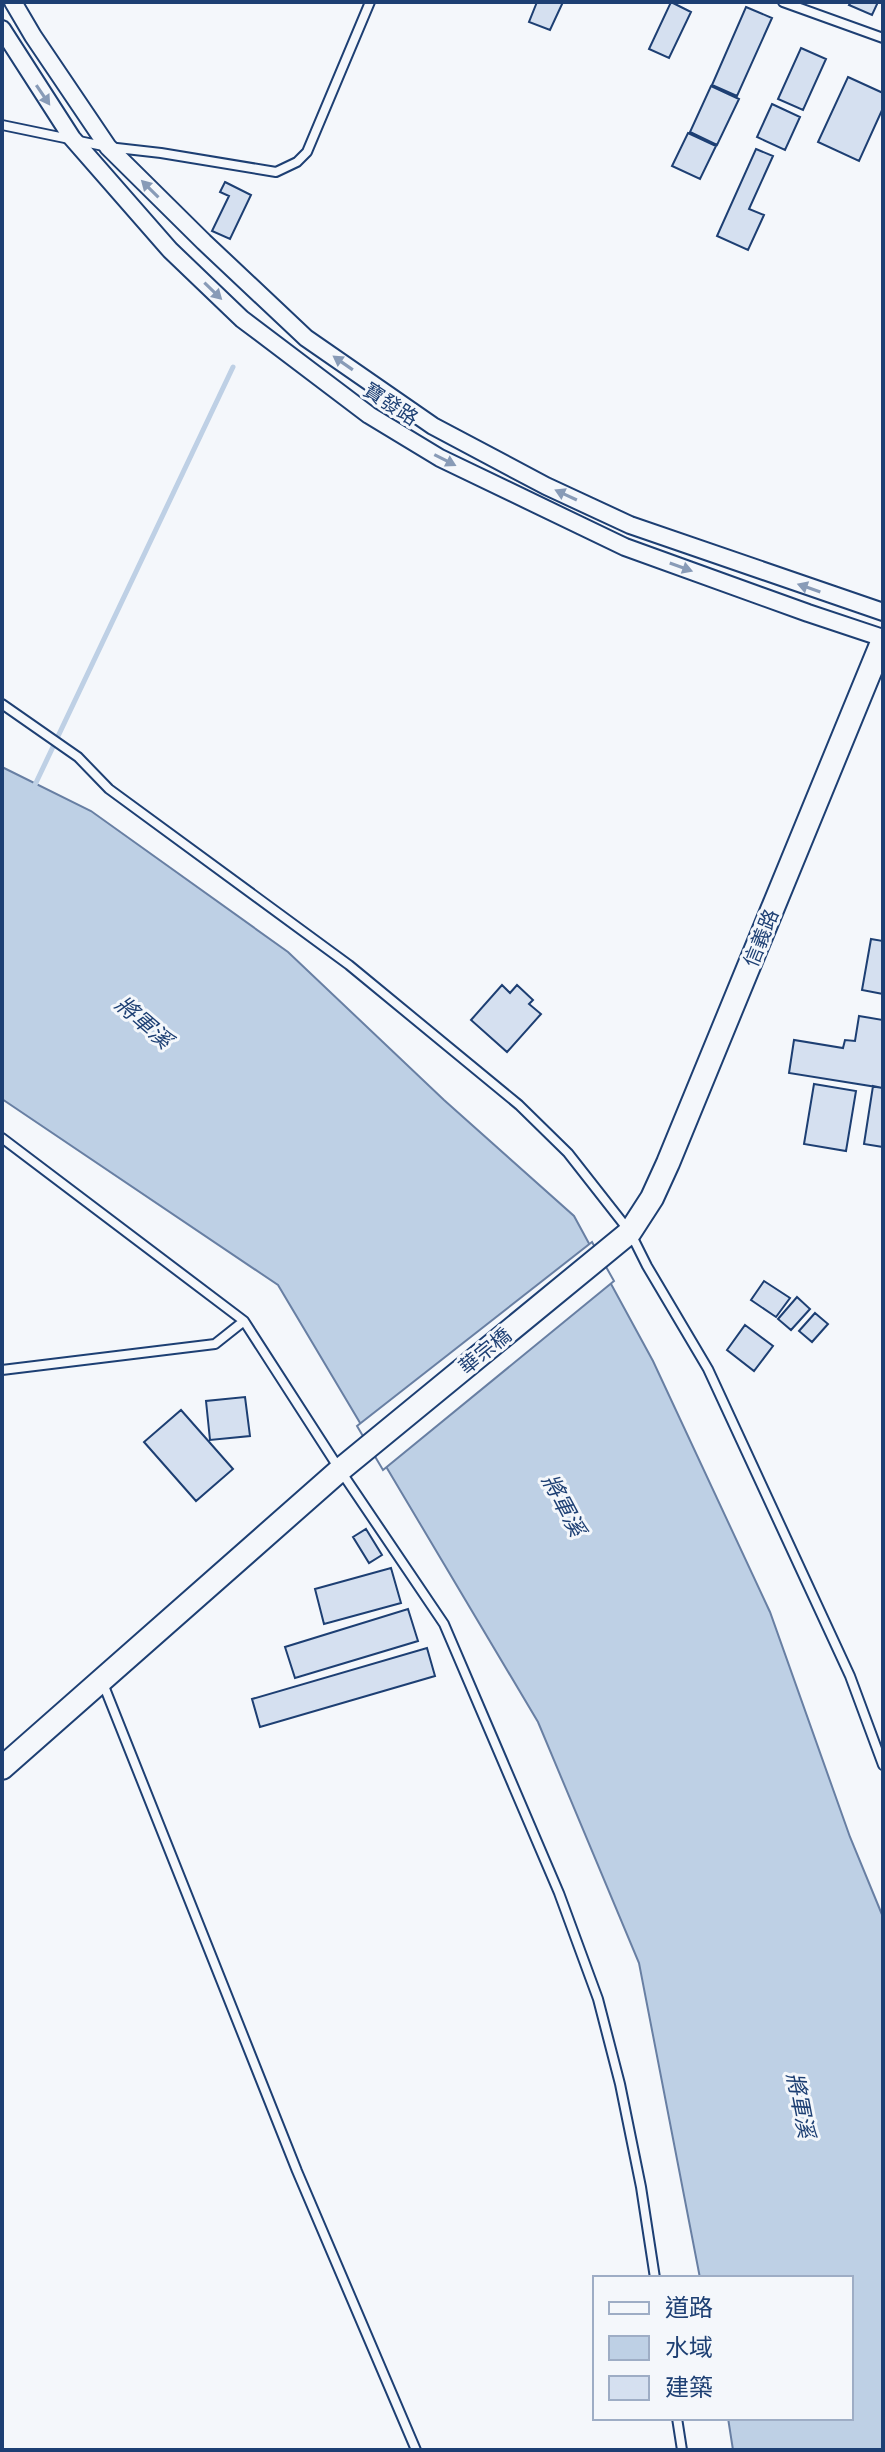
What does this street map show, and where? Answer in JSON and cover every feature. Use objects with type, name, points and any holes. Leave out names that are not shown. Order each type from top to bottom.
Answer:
[{"type":"street","name":"寶發路","points":[[13,2],[108,147],[306,338],[433,426],[546,486],[630,525],[883,612]]},
{"type":"street","name":"寶發路","points":[[2,29],[72,138],[170,250],[242,319],[369,415],[440,458],[625,547],[883,639]]},
{"type":"street","name":"信義路","points":[[630,1232],[652,1198],[668,1163],[883,639]]},
{"type":"street","name":"華宗橋","points":[[2,1768],[340,1470],[630,1232]]},
{"type":"lane","points":[[2,125],[108,147],[276,172],[297,162],[307,152],[370,2]]},
{"type":"lane","points":[[783,2],[883,38]]},
{"type":"lane","points":[[2,704],[78,757],[109,789],[349,965],[519,1105],[568,1153],[630,1232],[708,1369],[850,1676],[883,1765]]},
{"type":"lane","points":[[2,1138],[244,1321],[444,1624],[559,1893],[598,1999],[620,2084],[655,2276]]},
{"type":"lane","points":[[2,1370],[215,1344],[244,1321]]},
{"type":"lane","points":[[102,1680],[297,2171],[416,2450]]},
{"type":"lane","points":[[677,2420],[682,2450]]},
{"type":"water","name":"將軍溪","points":[[2,767],[91,811],[288,952],[444,1100],[574,1216],[653,1361],[770,1612],[850,1837],[883,1917],[883,2450],[733,2450],[728,2420],[853,2420],[853,2276],[700,2276],[639,1963],[538,1722],[278,1285],[2,1099]]},
{"type":"pier","points":[[592,1242],[614,1281],[383,1470],[357,1426]]},
{"type":"building","points":[[537,2],[563,2],[550,30],[529,22]]},
{"type":"building","points":[[671,2],[691,12],[669,58],[649,49]]},
{"type":"building","points":[[851,2],[878,2],[872,15],[849,5]]},
{"type":"building","points":[[746,7],[772,18],[737,96],[712,85]]},
{"type":"building","points":[[801,48],[826,59],[803,110],[778,99]]},
{"type":"building","points":[[848,77],[883,93],[883,108],[859,161],[818,142]]},
{"type":"building","points":[[711,86],[739,99],[717,145],[690,132]]},
{"type":"building","points":[[772,104],[800,117],[785,150],[757,137]]},
{"type":"building","points":[[688,133],[716,146],[700,179],[672,166]]},
{"type":"building","points":[[756,149],[773,156],[749,209],[764,215],[748,250],[717,236]]},
{"type":"building","points":[[225,182],[251,195],[230,239],[212,231],[229,196],[220,192]]},
{"type":"building","points":[[871,939],[883,941],[883,994],[862,990]]},
{"type":"building","points":[[502,985],[510,993],[517,985],[533,1000],[529,1004],[541,1014],[507,1052],[471,1020]]},
{"type":"building","points":[[859,1016],[883,1020],[883,1088],[789,1073],[794,1040],[843,1048],[845,1040],[855,1041]]},
{"type":"building","points":[[814,1084],[856,1091],[846,1151],[804,1144]]},
{"type":"building","points":[[873,1086],[883,1088],[883,1147],[864,1144]]},
{"type":"building","points":[[764,1281],[790,1298],[776,1317],[751,1300]]},
{"type":"building","points":[[797,1297],[810,1309],[791,1330],[778,1319]]},
{"type":"building","points":[[815,1313],[828,1324],[812,1342],[799,1331]]},
{"type":"building","points":[[745,1325],[773,1346],[754,1371],[727,1350]]},
{"type":"building","points":[[245,1397],[250,1436],[210,1440],[206,1401]]},
{"type":"building","points":[[181,1410],[233,1469],[196,1501],[144,1442]]},
{"type":"building","points":[[366,1529],[382,1555],[369,1563],[353,1537]]},
{"type":"building","points":[[391,1568],[401,1603],[324,1624],[315,1589]]},
{"type":"building","points":[[408,1609],[418,1641],[295,1678],[285,1647]]},
{"type":"building","points":[[427,1648],[435,1676],[260,1727],[252,1699]]},
{"type":"waterway","points":[[33,789],[233,367]]}]
